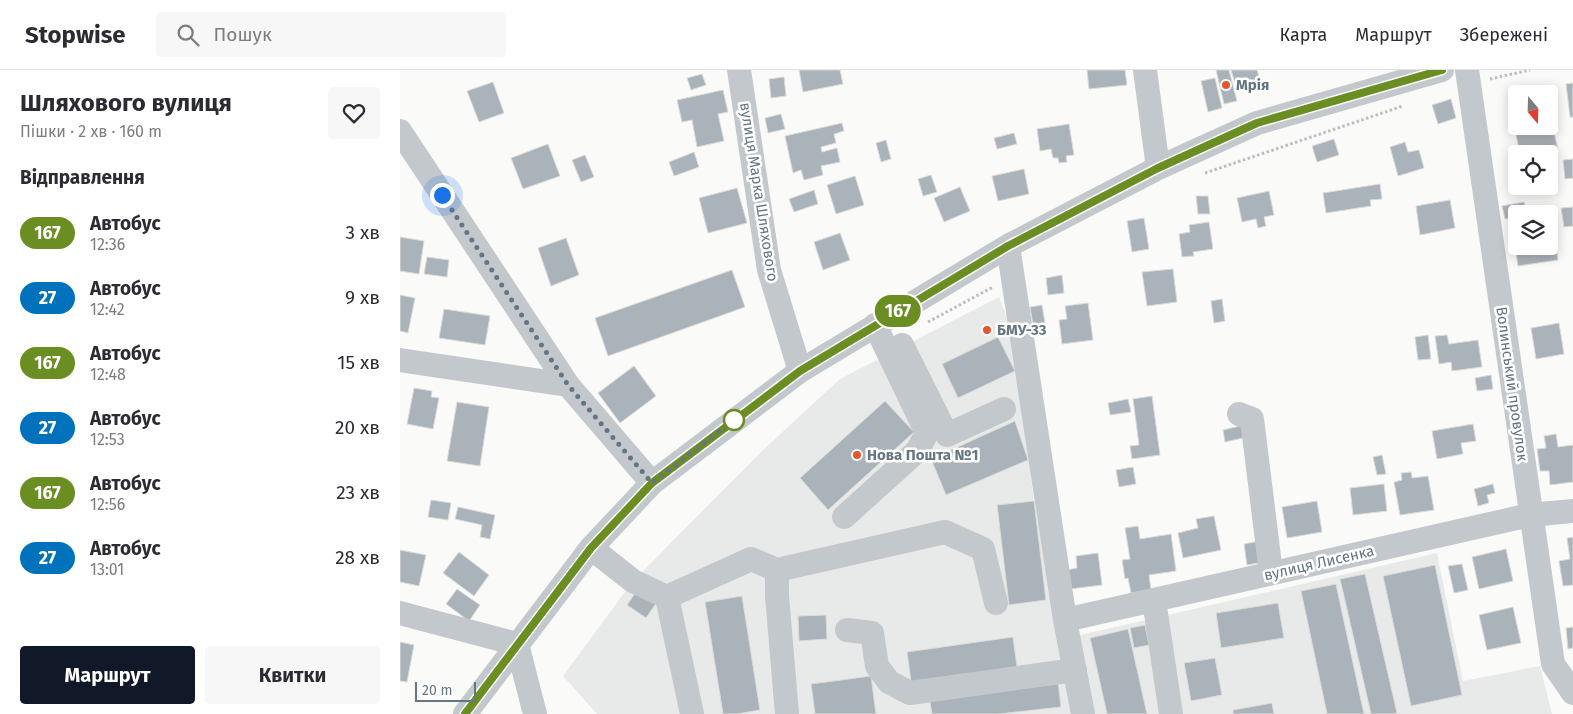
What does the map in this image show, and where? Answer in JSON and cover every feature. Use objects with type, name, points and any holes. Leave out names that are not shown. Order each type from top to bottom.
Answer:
[{"type":"street","name":"вулиця Марка Шляхового","points":[[739,70],[769,270],[800,371]]},
{"type":"street","points":[[1145,70],[1158,168]]},
{"type":"street","points":[[465,714],[591,548],[652,483],[800,371],[888,327],[1008,246],[1158,168],[1257,123],[1442,70]]},
{"type":"street","name":"Волинський провулок","points":[[1468,77],[1553,664],[1573,692]]},
{"type":"street","points":[[400,131],[568,385],[652,483]]},
{"type":"street","points":[[1008,246],[1065,620],[1083,714]]},
{"type":"street","points":[[888,327],[947,435],[1004,409]]},
{"type":"street","points":[[844,517],[917,451],[927,434],[888,327]]},
{"type":"street","points":[[400,360],[568,385]]},
{"type":"street","points":[[1239,414],[1252,419],[1271,573]]},
{"type":"street","name":"вулиця Лисенка","points":[[1065,620],[1530,515],[1573,511]]},
{"type":"street","points":[[591,548],[633,581],[667,597],[752,559],[777,570],[945,532],[983,549],[996,603]]},
{"type":"street","points":[[777,570],[777,596],[788,714]]},
{"type":"street","points":[[667,597],[692,714]]},
{"type":"street","points":[[1154,600],[1171,714]]},
{"type":"street","points":[[400,613],[517,644]]},
{"type":"street","points":[[847,630],[872,633],[877,666],[889,682],[910,693],[1075,670]]},
{"type":"street","points":[[517,644],[535,714]]},
{"type":"path","points":[[1468,77],[1530,70]]},
{"type":"path","points":[[1200,174],[1404,106]]},
{"type":"path","points":[[888,327],[1012,276]]},
{"type":"shaded area","points":[[999,297],[1012,331],[1034,501],[1076,714],[597,714],[563,676],[633,581],[763,450],[840,379]]},
{"type":"shaded area","points":[[1437,553],[1463,681],[1540,666],[1552,714],[1093,714],[1076,636]]},
{"type":"building","points":[[799,70],[840,70],[843,84],[803,92]]},
{"type":"building","points":[[1087,70],[1125,70],[1127,85],[1089,89]]},
{"type":"building","name":"Мрія","points":[[1216,70],[1229,70],[1237,101],[1224,104]]},
{"type":"building","points":[[1231,70],[1257,70],[1261,83],[1247,87],[1245,80],[1235,83]]},
{"type":"building","points":[[702,74],[706,85],[691,90],[687,78]]},
{"type":"building","points":[[784,77],[786,96],[771,98],[769,79]]},
{"type":"building","points":[[1215,78],[1222,108],[1208,112],[1201,81]]},
{"type":"building","points":[[493,82],[504,113],[479,122],[467,91]]},
{"type":"building","points":[[1573,83],[1573,117],[1570,117],[1566,84]]},
{"type":"building","points":[[723,90],[728,112],[718,114],[724,141],[697,147],[692,120],[682,122],[677,100]]},
{"type":"building","points":[[1451,99],[1456,118],[1438,124],[1432,105]]},
{"type":"building","points":[[781,114],[785,129],[768,133],[765,118]]},
{"type":"building","points":[[842,123],[844,131],[834,134],[836,143],[821,147],[822,152],[837,148],[840,162],[821,166],[823,175],[804,180],[801,170],[793,173],[785,136]]},
{"type":"building","points":[[1069,124],[1074,155],[1066,156],[1067,162],[1059,163],[1058,158],[1053,158],[1051,149],[1040,151],[1037,129]]},
{"type":"building","points":[[1014,133],[1017,144],[997,149],[994,138]]},
{"type":"building","points":[[1516,135],[1555,135],[1557,145],[1518,145]]},
{"type":"building","points":[[1334,139],[1339,155],[1317,162],[1312,146]]},
{"type":"building","points":[[886,140],[891,159],[881,162],[876,143]]},
{"type":"building","points":[[1405,142],[1408,152],[1419,150],[1424,168],[1398,176],[1390,147]]},
{"type":"building","points":[[548,144],[560,176],[523,189],[511,158]]},
{"type":"building","points":[[694,152],[699,167],[674,176],[669,162]]},
{"type":"building","points":[[585,155],[594,177],[581,182],[572,160]]},
{"type":"building","points":[[1573,159],[1573,178],[1565,179],[1563,160]]},
{"type":"building","points":[[1024,169],[1029,194],[998,201],[992,176]]},
{"type":"building","points":[[931,175],[937,192],[923,196],[918,179]]},
{"type":"building","points":[[855,176],[864,205],[836,214],[827,185]]},
{"type":"building","points":[[1380,184],[1382,199],[1370,200],[1371,206],[1326,213],[1323,193]]},
{"type":"building","points":[[960,187],[970,211],[944,222],[934,198]]},
{"type":"building","points":[[737,188],[747,223],[708,233],[699,198]]},
{"type":"building","points":[[814,190],[818,204],[794,212],[789,199]]},
{"type":"building","points":[[1269,191],[1274,215],[1264,217],[1266,226],[1258,228],[1256,219],[1242,222],[1237,198]]},
{"type":"building","points":[[1196,196],[1208,196],[1210,214],[1198,214]]},
{"type":"building","points":[[1450,200],[1455,228],[1420,235],[1416,206]]},
{"type":"building","points":[[1524,202],[1524,205],[1508,205],[1508,218],[1505,219],[1502,206]]},
{"type":"building","points":[[1573,207],[1573,226],[1564,227],[1561,208]]},
{"type":"building","points":[[1144,218],[1149,249],[1132,252],[1127,221]]},
{"type":"building","points":[[1209,222],[1213,249],[1193,252],[1194,256],[1182,257],[1179,234],[1190,232],[1189,225]]},
{"type":"building","points":[[840,233],[850,260],[823,270],[814,242]]},
{"type":"building","points":[[400,237],[424,241],[419,274],[400,271]]},
{"type":"building","points":[[566,238],[579,275],[551,286],[538,248]]},
{"type":"building","points":[[1516,255],[1557,255],[1558,260],[1518,266]]},
{"type":"building","points":[[427,257],[449,260],[447,277],[424,274]]},
{"type":"building","points":[[1173,269],[1177,302],[1147,306],[1142,272]]},
{"type":"building","points":[[732,270],[745,307],[608,356],[595,318]]},
{"type":"building","points":[[1062,275],[1064,293],[1048,295],[1046,278]]},
{"type":"building","points":[[400,295],[415,298],[408,333],[400,331]]},
{"type":"building","points":[[1222,299],[1225,321],[1214,323],[1211,301]]},
{"type":"building","points":[[1088,303],[1093,340],[1062,344],[1059,320],[1067,319],[1065,306]]},
{"type":"building","points":[[1042,305],[1045,323],[1033,325],[1030,307]]},
{"type":"building","points":[[444,309],[490,316],[485,345],[439,338]]},
{"type":"building","points":[[1559,323],[1564,354],[1536,359],[1531,328]]},
{"type":"building","points":[[1428,335],[1431,359],[1418,360],[1415,337]]},
{"type":"building","points":[[1447,335],[1449,344],[1478,340],[1482,367],[1452,371],[1451,362],[1439,364],[1435,336]]},
{"type":"building","points":[[998,337],[1015,371],[958,398],[942,364]]},
{"type":"building","points":[[634,366],[656,396],[620,423],[598,393]]},
{"type":"building","points":[[1491,375],[1493,389],[1477,391],[1475,378]]},
{"type":"building","points":[[414,388],[432,391],[431,397],[439,398],[433,429],[407,424]]},
{"type":"building","points":[[1152,396],[1160,455],[1132,459],[1130,446],[1139,445],[1133,399]]},
{"type":"building","points":[[1128,399],[1131,412],[1110,415],[1108,403]]},
{"type":"building","name":"Нова Пошта №1","points":[[885,401],[914,432],[828,510],[800,478]]},
{"type":"building","points":[[457,402],[489,407],[480,466],[447,461]]},
{"type":"building","points":[[1015,421],[1028,460],[946,495],[931,459]]},
{"type":"building","points":[[1473,424],[1476,441],[1461,443],[1463,454],[1437,459],[1432,431]]},
{"type":"building","points":[[1244,425],[1247,437],[1225,442],[1223,430]]},
{"type":"building","points":[[1556,434],[1558,447],[1573,445],[1573,482],[1550,485],[1549,471],[1540,471],[1537,449],[1546,448],[1544,436]]},
{"type":"building","points":[[1382,455],[1386,474],[1377,475],[1373,457]]},
{"type":"building","points":[[1133,467],[1136,484],[1119,487],[1116,470]]},
{"type":"building","points":[[1411,472],[1412,478],[1428,476],[1434,510],[1400,515],[1394,482],[1402,480],[1401,473]]},
{"type":"building","points":[[1384,484],[1387,511],[1353,515],[1350,488]]},
{"type":"building","points":[[1493,484],[1495,493],[1487,495],[1489,503],[1478,506],[1474,489]]},
{"type":"building","points":[[431,500],[451,503],[448,520],[428,517]]},
{"type":"building","points":[[1034,501],[1046,600],[1009,605],[997,505]]},
{"type":"building","points":[[1317,501],[1322,532],[1287,538],[1282,507]]},
{"type":"building","points":[[458,507],[495,515],[490,539],[480,537],[482,525],[455,519]]},
{"type":"building","points":[[1214,516],[1221,550],[1183,558],[1178,533],[1198,528],[1196,519]]},
{"type":"building","points":[[1138,526],[1140,539],[1171,534],[1176,571],[1149,575],[1151,590],[1131,593],[1128,578],[1125,579],[1122,560],[1130,559],[1125,528]]},
{"type":"building","points":[[1573,537],[1573,585],[1563,586],[1559,561],[1570,559],[1567,538]]},
{"type":"building","points":[[1260,541],[1264,562],[1247,565],[1244,544]]},
{"type":"building","points":[[1506,549],[1513,581],[1479,589],[1472,557]]},
{"type":"building","points":[[400,550],[426,555],[419,586],[400,582]]},
{"type":"building","points":[[459,552],[489,575],[474,596],[443,573]]},
{"type":"building","points":[[1098,553],[1102,585],[1070,589],[1067,570],[1077,568],[1076,556]]},
{"type":"building","points":[[1462,564],[1468,590],[1454,593],[1448,566]]},
{"type":"building","points":[[1435,565],[1462,695],[1411,706],[1383,576]]},
{"type":"building","points":[[1365,574],[1397,713],[1371,714],[1340,579]]},
{"type":"building","points":[[1336,584],[1364,714],[1327,714],[1301,591]]},
{"type":"building","points":[[457,589],[480,605],[469,621],[446,604]]},
{"type":"building","points":[[638,589],[657,602],[646,618],[627,605]]},
{"type":"building","points":[[742,596],[760,710],[737,714],[723,714],[705,602]]},
{"type":"building","points":[[1278,603],[1284,638],[1221,648],[1216,613]]},
{"type":"building","points":[[1513,607],[1521,643],[1487,650],[1479,615]]},
{"type":"building","points":[[826,615],[827,639],[799,641],[798,616]]},
{"type":"building","points":[[1145,625],[1149,645],[1134,648],[1130,628]]},
{"type":"building","points":[[1573,627],[1573,648],[1568,649],[1566,628]]},
{"type":"building","points":[[1128,629],[1147,714],[1107,714],[1090,638]]},
{"type":"building","points":[[1013,637],[1018,674],[912,689],[907,652]]},
{"type":"building","points":[[400,642],[414,645],[407,682],[400,681]]},
{"type":"building","points":[[1215,658],[1222,695],[1191,701],[1184,663]]},
{"type":"building","points":[[871,676],[876,714],[815,714],[811,684]]},
{"type":"building","points":[[1058,681],[1061,707],[999,714],[932,714],[929,696]]},
{"type":"building","points":[[1272,703],[1274,714],[1233,714],[1233,710]]},
{"type":"bus line","name":"167","points":[[465,714],[591,548],[652,483],[800,371],[1008,246],[1158,168],[1257,123],[1442,70]]},
{"type":"place","name":"Мрія","points":[[1226,85]]},
{"type":"place","name":"БМУ-33","points":[[987,330]]},
{"type":"place","name":"Нова Пошта №1","points":[[857,455]]},
{"type":"route","points":[[442,195],[568,385],[652,483],[739,416],[734,420]]}]
